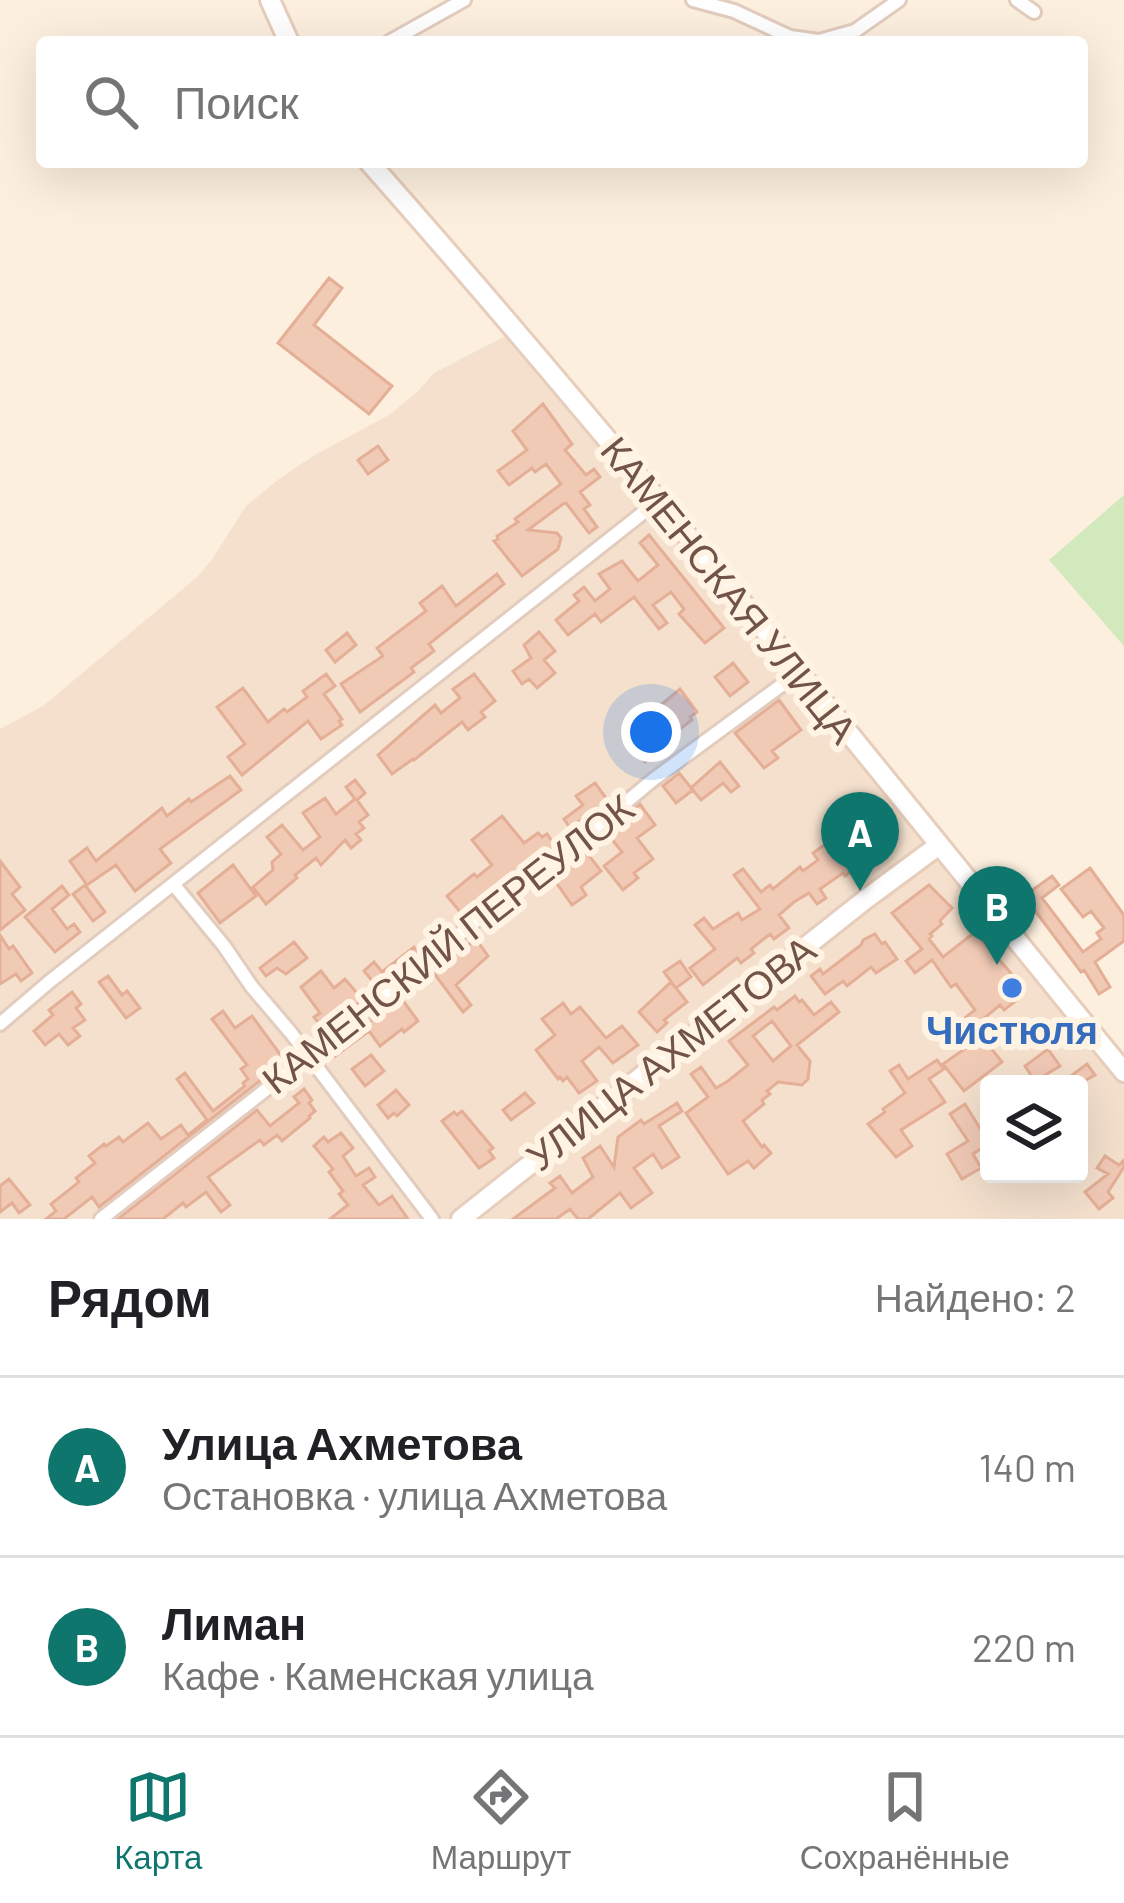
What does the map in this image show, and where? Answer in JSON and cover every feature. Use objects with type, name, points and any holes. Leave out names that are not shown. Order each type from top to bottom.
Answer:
[{"type":"street","points":[[270,0],[286,36]]},
{"type":"street","points":[[400,36],[464,0]]},
{"type":"street","points":[[693,0],[734,10],[786,36]]},
{"type":"street","points":[[837,36],[855,31],[899,0]]},
{"type":"street","points":[[1017,0],[1034,12]]},
{"type":"street","name":"КАМЕНСКАЯ УЛИЦА","points":[[374,168],[658,501],[1122,1066]]},
{"type":"street","points":[[0,1024],[658,501]]},
{"type":"street","name":"КАМЕНСКИЙ ПЕРЕУЛОК","points":[[101,1219],[654,779],[798,673]]},
{"type":"street","name":"УЛИЦА АХМЕТОВА","points":[[461,1219],[939,845]]},
{"type":"street","points":[[174,885],[431,1219]]},
{"type":"shaded area","points":[[515,331],[1124,1072],[1124,1219],[0,1219],[0,729],[43,706],[196,578],[246,506],[279,479],[389,415],[434,373]]},
{"type":"green space","points":[[1124,495],[1124,646],[1049,560]]},
{"type":"building","points":[[329,278],[342,288],[314,325],[392,386],[369,414],[278,343]]},
{"type":"building","points":[[543,404],[572,444],[565,450],[586,475],[594,469],[600,477],[580,492],[590,505],[584,509],[597,527],[589,533],[563,504],[528,530],[557,533],[561,538],[558,549],[522,576],[494,541],[561,484],[546,464],[509,485],[498,471],[527,450],[513,431]]},
{"type":"building","points":[[378,446],[388,460],[368,474],[358,460]]},
{"type":"building","points":[[649,535],[724,628],[705,643],[679,614],[684,609],[671,592],[653,605],[667,623],[659,629],[634,597],[601,622],[595,614],[568,635],[556,620],[579,601],[574,595],[584,587],[595,601],[610,589],[599,574],[622,561],[638,581],[658,565],[640,543]]},
{"type":"building","points":[[497,574],[504,584],[429,644],[434,651],[411,668],[414,672],[360,712],[341,684],[383,656],[377,648],[426,611],[420,603],[442,586],[456,606]]},
{"type":"building","points":[[539,632],[555,651],[544,660],[555,673],[537,688],[529,679],[522,684],[513,671],[531,658],[524,645]]},
{"type":"building","points":[[347,633],[356,645],[335,662],[326,650]]},
{"type":"building","points":[[733,663],[748,682],[730,696],[715,677]]},
{"type":"building","points":[[326,674],[335,686],[324,694],[342,725],[321,739],[308,721],[242,775],[228,757],[245,744],[217,707],[243,688],[268,722],[307,697],[303,691]]},
{"type":"building","points":[[474,674],[495,701],[481,712],[485,717],[468,730],[462,722],[392,774],[378,755],[435,705],[441,713],[460,698],[453,689]]},
{"type":"building","points":[[680,689],[697,712],[645,762],[636,750],[654,735],[643,720]]},
{"type":"building","points":[[779,700],[801,730],[772,751],[778,758],[764,768],[735,733]]},
{"type":"building","points":[[720,762],[739,786],[731,792],[723,783],[701,800],[691,788]]},
{"type":"building","points":[[679,773],[693,790],[676,803],[663,786]]},
{"type":"building","points":[[230,776],[241,790],[160,849],[171,863],[135,891],[116,865],[87,885],[70,861],[87,848],[96,861],[162,808],[167,816]]},
{"type":"building","points":[[355,780],[365,793],[357,800],[368,815],[359,822],[364,828],[356,834],[361,840],[351,848],[345,840],[321,865],[316,858],[266,904],[253,887],[273,870],[272,862],[281,854],[267,837],[282,825],[303,850],[320,837],[303,813],[325,798],[336,814],[355,799],[346,787]]},
{"type":"building","points":[[595,783],[609,802],[578,822],[581,826],[573,832],[564,819],[583,805],[576,796]]},
{"type":"building","points":[[640,804],[655,825],[637,838],[653,859],[634,873],[638,878],[623,890],[604,866],[622,852],[606,832]]},
{"type":"building","points":[[857,806],[894,846],[854,874],[843,873],[820,889],[826,898],[817,904],[809,893],[794,902],[779,915],[789,928],[774,939],[770,934],[741,963],[737,958],[703,985],[690,968],[715,949],[695,925],[704,918],[713,929],[738,913],[742,920],[760,909],[734,875],[743,869],[761,892],[770,885],[773,889],[800,867],[803,871],[818,860],[813,853],[831,840],[826,833],[851,817],[847,813]]},
{"type":"building","points":[[502,816],[524,843],[538,833],[547,834],[556,847],[461,913],[447,896],[492,865],[472,840]]},
{"type":"building","points":[[586,852],[601,871],[581,887],[586,895],[572,905],[553,878]]},
{"type":"building","points":[[0,861],[20,887],[12,894],[25,910],[0,930]]},
{"type":"building","points":[[233,865],[256,896],[220,923],[198,893]]},
{"type":"building","points":[[1090,868],[1124,915],[1124,941],[1095,962],[1110,987],[1099,994],[1024,896],[1052,876],[1059,885],[1042,898],[1083,952],[1101,939],[1097,933],[1104,928],[1091,911],[1083,917],[1061,889]]},
{"type":"building","points":[[85,885],[105,912],[93,921],[73,894]]},
{"type":"building","points":[[929,885],[952,908],[929,939],[943,957],[975,932],[1023,987],[1013,995],[1017,1000],[1004,1010],[1000,1005],[982,1020],[989,1028],[980,1035],[966,1017],[975,1010],[932,960],[915,973],[906,961],[922,949],[892,913]]},
{"type":"building","points":[[62,886],[69,895],[52,909],[67,929],[74,924],[80,932],[55,952],[25,917]]},
{"type":"building","points":[[875,934],[897,959],[876,973],[871,967],[847,986],[843,981],[825,994],[811,976],[820,969],[823,974]]},
{"type":"building","points":[[0,935],[32,973],[21,981],[16,974],[0,984]]},
{"type":"building","points":[[476,939],[488,956],[456,985],[471,1005],[463,1012],[433,972]]},
{"type":"building","points":[[294,942],[307,958],[286,974],[277,968],[266,976],[260,968]]},
{"type":"building","points":[[414,947],[420,954],[378,988],[364,971],[374,962],[382,972]]},
{"type":"building","points":[[680,961],[691,977],[676,988],[687,1002],[657,1032],[639,1012],[671,982],[675,987],[664,972]]},
{"type":"building","points":[[321,971],[334,988],[345,979],[363,1000],[322,1032],[314,1017],[320,1013],[301,987]]},
{"type":"building","points":[[108,976],[140,1008],[126,1018],[99,982]]},
{"type":"building","points":[[72,992],[85,1020],[73,1028],[80,1036],[68,1045],[59,1034],[45,1045],[34,1031],[53,1015],[49,1010]]},
{"type":"building","points":[[795,996],[814,1015],[831,1002],[839,1012],[797,1045],[810,1061],[808,1079],[802,1085],[778,1082],[767,1091],[764,1104],[743,1121],[771,1153],[754,1168],[748,1161],[728,1174],[686,1113],[708,1097],[691,1074],[701,1067],[716,1088],[728,1081],[748,1065],[729,1041],[774,1007],[777,1010]],"holes":[[[772,1021],[791,1046],[773,1061],[753,1036]]]},
{"type":"building","points":[[401,998],[418,1021],[380,1046],[369,1031],[331,1059],[328,1054]]},
{"type":"building","points":[[563,1003],[571,1014],[580,1007],[606,1038],[622,1026],[638,1045],[613,1063],[599,1047],[582,1061],[597,1081],[579,1093],[567,1077],[558,1079],[536,1050],[555,1035],[542,1019]]},
{"type":"building","points":[[223,1011],[235,1028],[252,1016],[285,1061],[99,1207],[92,1197],[64,1219],[46,1219],[56,1211],[51,1204],[79,1182],[76,1178],[95,1163],[89,1156],[104,1144],[119,1137],[123,1142],[148,1123],[161,1139],[181,1125],[188,1135],[207,1120],[177,1079],[185,1073],[213,1111],[245,1086],[248,1079],[241,1069],[247,1065],[212,1019]]},
{"type":"building","points":[[982,1037],[1002,1062],[964,1091],[943,1064]]},
{"type":"building","points":[[1048,1049],[1060,1066],[1045,1075],[1031,1075],[1025,1066]]},
{"type":"building","points":[[371,1055],[384,1071],[365,1086],[352,1069]]},
{"type":"building","points":[[937,1060],[944,1069],[929,1079],[945,1102],[901,1130],[912,1146],[896,1157],[868,1124],[905,1093],[890,1071],[899,1065],[908,1079]]},
{"type":"building","points":[[1087,1064],[1095,1075],[1088,1079],[1088,1075],[1072,1075]]},
{"type":"building","points":[[304,1089],[315,1111],[310,1118],[282,1141],[277,1135],[264,1145],[260,1140],[208,1177],[230,1205],[221,1212],[206,1192],[163,1219],[118,1219],[257,1110],[270,1126],[299,1103],[294,1097]]},
{"type":"building","points":[[396,1090],[409,1105],[388,1118],[378,1105]]},
{"type":"building","points":[[525,1093],[534,1103],[511,1120],[503,1110]]},
{"type":"building","points":[[677,1103],[682,1111],[659,1126],[679,1157],[662,1168],[653,1154],[634,1168],[652,1193],[631,1208],[620,1193],[588,1219],[578,1219],[570,1209],[556,1219],[513,1219],[555,1188],[550,1183],[560,1176],[572,1193],[593,1177],[583,1158],[600,1146],[614,1167],[618,1137]]},
{"type":"building","points":[[965,1104],[980,1128],[980,1149],[973,1154],[980,1169],[962,1179],[947,1154],[968,1141],[950,1114]]},
{"type":"building","points":[[462,1111],[493,1148],[489,1151],[494,1158],[479,1168],[442,1121]]},
{"type":"building","points":[[341,1133],[353,1148],[343,1156],[356,1176],[369,1168],[375,1177],[363,1185],[379,1205],[392,1196],[408,1219],[330,1219],[348,1205],[329,1172],[333,1169],[314,1146],[324,1137],[328,1142]]},
{"type":"building","points":[[1105,1156],[1119,1165],[1124,1160],[1124,1167],[1108,1192],[1113,1198],[1099,1209],[1085,1192],[1108,1174],[1097,1168]]},
{"type":"building","points":[[9,1179],[30,1205],[19,1213],[12,1203],[0,1212],[0,1186]]},
{"type":"place","name":"Улица Ахметова","points":[[860,891]]},
{"type":"place","name":"Лиман","points":[[997,965]]},
{"type":"place","name":"Чистюля","points":[[1012,988]]}]
